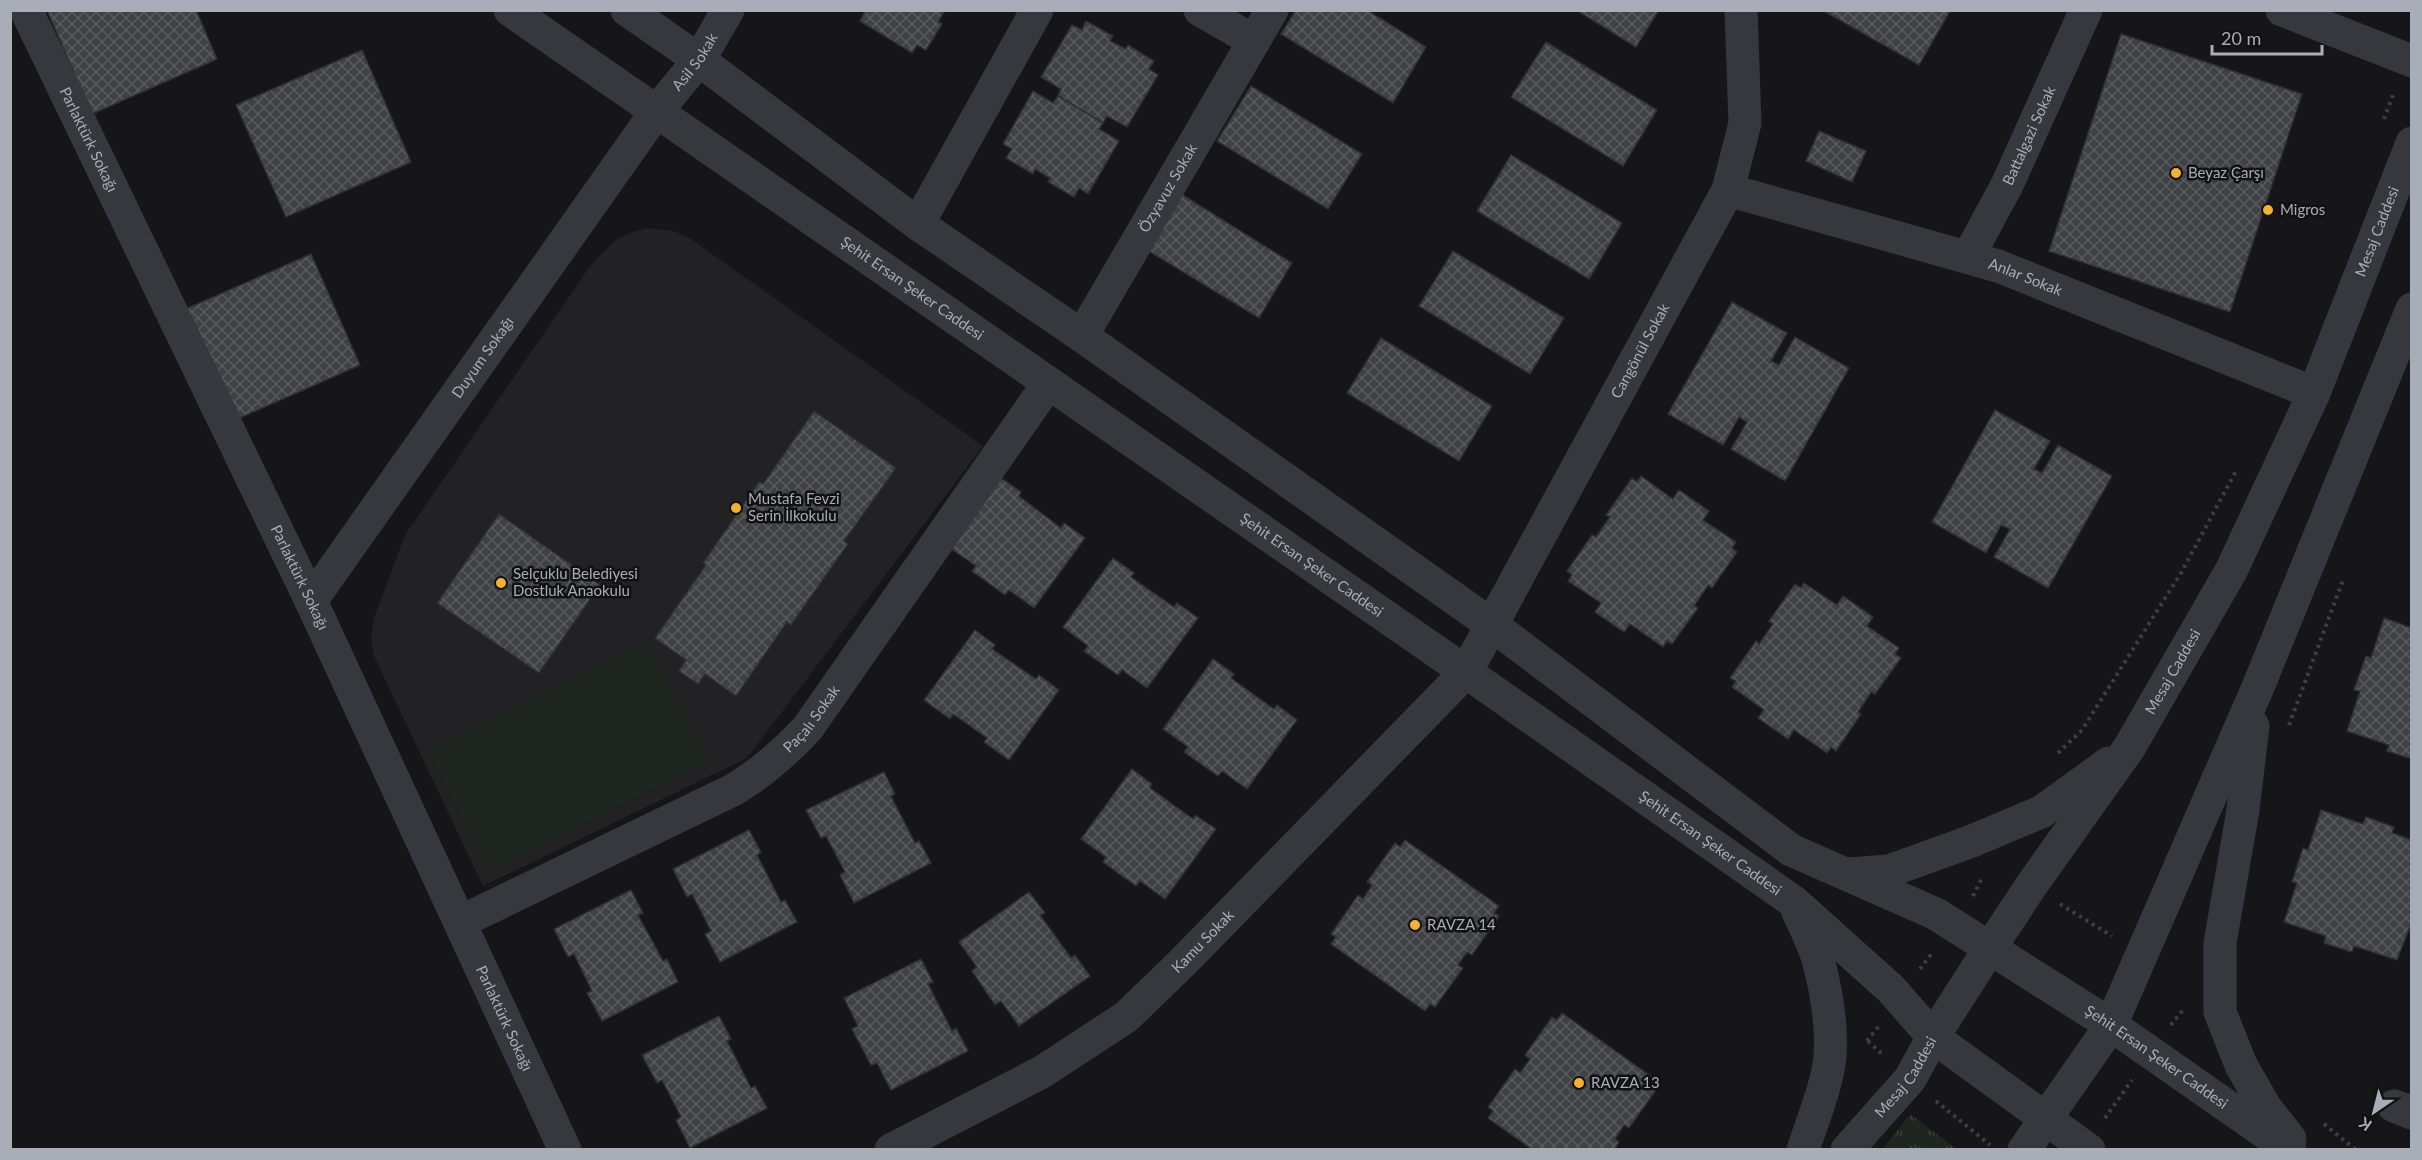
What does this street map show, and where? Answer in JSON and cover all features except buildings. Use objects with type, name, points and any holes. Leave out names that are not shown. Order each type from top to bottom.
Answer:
[{"type":"street","name":"Parlaktürk Sokağı","points":[[26,10],[311,602],[565,1149]]},
{"type":"street","name":"Şehit Ersan Şeker Caddesi","points":[[510,10],[1794,902],[1899,998],[1934,1037],[2089,1149]]},
{"type":"street","name":"Şehit Ersan Şeker Caddesi","points":[[627,10],[699,60],[918,224],[1082,336],[1492,625],[1791,850],[1936,914],[1953,924],[2111,1025],[2290,1149]]},
{"type":"street","name":"Asil Sokak","points":[[656,112],[699,60],[728,10]]},
{"type":"street","points":[[918,224],[1037,10]]},
{"type":"street","points":[[1200,10],[1254,41]]},
{"type":"street","name":"Özyavuz Sokak","points":[[1082,336],[1272,10]]},
{"type":"street","name":"Cangönül Sokak","points":[[1466,672],[1728,190],[1745,123],[1741,10]]},
{"type":"street","name":"Battalgazi Sokak","points":[[1968,257],[2007,185],[2086,10]]},
{"type":"street","points":[[2282,10],[2409,60]]},
{"type":"street","name":"Duyum Sokağı","points":[[311,602],[656,112]]},
{"type":"street","name":"Mesaj Caddesi","points":[[1847,1149],[1910,1079],[1934,1037],[2031,886],[2129,748],[2231,571],[2314,393],[2412,144]]},
{"type":"street","name":"Anlar Sokak","points":[[1728,190],[1998,266],[2314,393]]},
{"type":"street","points":[[2024,1149],[2111,1025],[2258,687],[2412,309]]},
{"type":"street","name":"Paçalı Sokak","points":[[460,922],[733,790],[760,774],[784,753],[807,729],[1048,384]]},
{"type":"street","name":"Kamu Sokak","points":[[891,1149],[1042,1072],[1126,1017],[1183,962],[1466,672]]},
{"type":"street","points":[[2258,687],[2243,810],[2220,943],[2220,1012],[2241,1065],[2265,1107],[2298,1149]]},
{"type":"street","points":[[1847,874],[1889,871],[1972,841],[2041,812],[2129,748]]},
{"type":"street","points":[[1794,902],[1818,958],[1827,1006],[1830,1048],[1830,1057],[1819,1101],[1803,1149]]},
{"type":"path","points":[[2383,122],[2409,60]]},
{"type":"path","points":[[2050,761],[2082,730],[2181,573],[2237,469]]},
{"type":"path","points":[[2285,736],[2345,574]]},
{"type":"path","points":[[1868,1041],[1968,905],[1984,875],[2006,872],[2143,954]]},
{"type":"shaded area","name":"Mustafa Fevzi Serin İlkokulu","points":[[648,228],[674,231],[691,239],[983,446],[747,758],[483,886],[374,656],[371,639],[374,618],[405,535],[593,262],[617,239]]},
{"type":"green space","points":[[647,642],[708,762],[489,873],[427,753]]},
{"type":"green space","points":[[1910,1114],[1955,1148],[1883,1149]]},
{"type":"place","name":"Beyaz Çarşı","points":[[2176,173]]},
{"type":"place","name":"Migros","points":[[2268,210]]},
{"type":"place","name":"Mustafa Fevzi Serin İlkokulu","points":[[736,508]]},
{"type":"place","name":"Selçuklu Belediyesi Dostluk Anaokulu","points":[[501,583]]},
{"type":"place","name":"RAVZA 14","points":[[1415,925]]},
{"type":"place","name":"RAVZA 13","points":[[1579,1083]]}]
